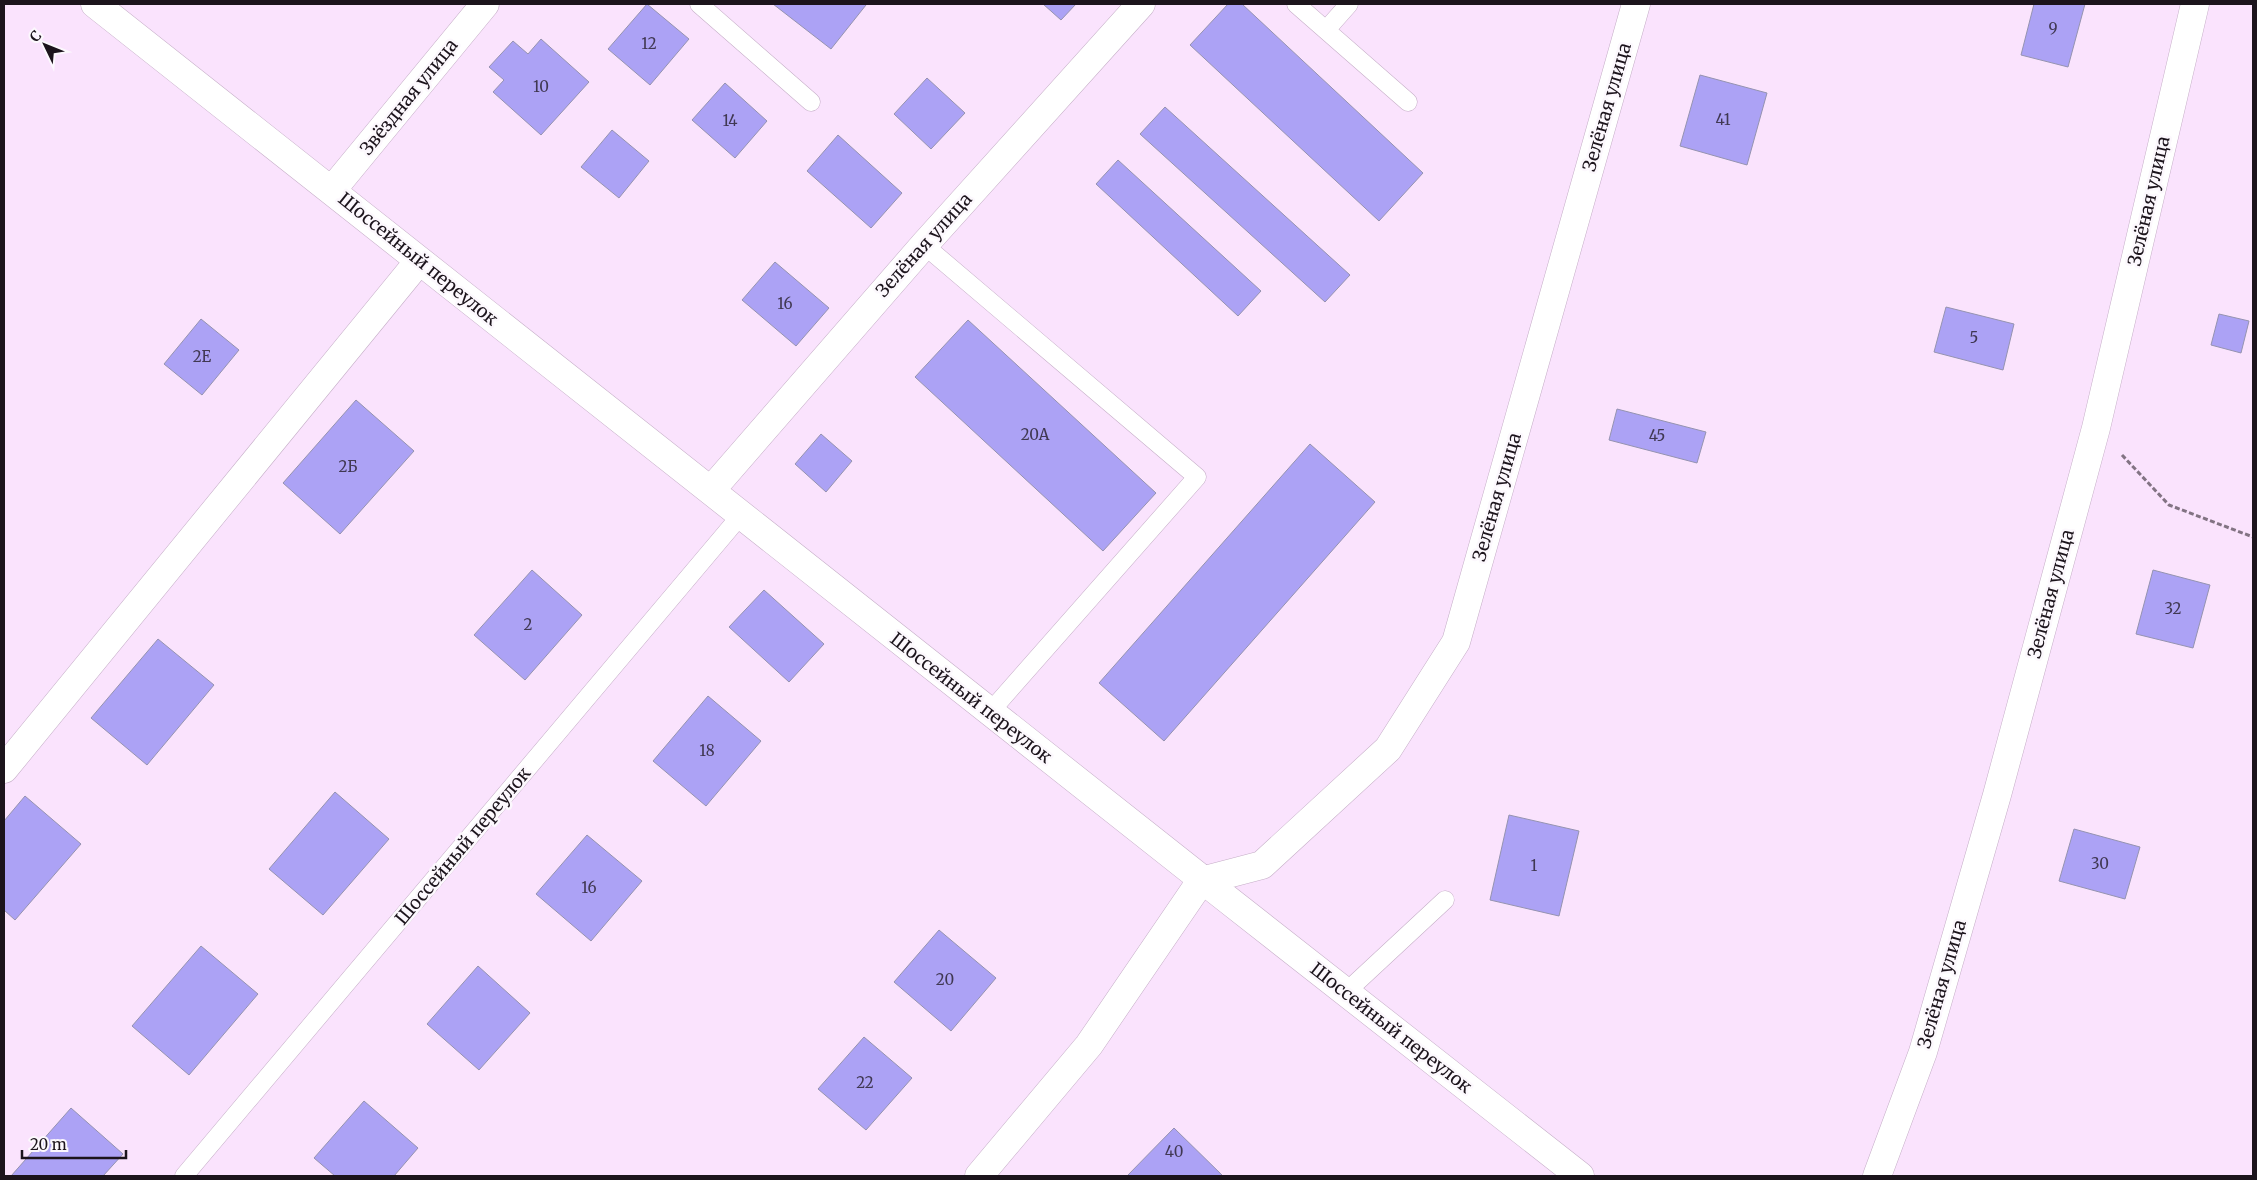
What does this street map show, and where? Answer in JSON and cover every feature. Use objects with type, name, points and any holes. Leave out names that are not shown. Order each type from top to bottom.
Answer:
[{"type":"street","name":"Шоссейный переулок","points":[[96,4],[419,261],[712,489],[741,515],[1201,881],[1580,1176]]},
{"type":"street","name":"Звёздная улица","points":[[332,190],[485,4]]},
{"type":"street","name":"Зелёная улица","points":[[712,489],[924,244],[1141,4]]},
{"type":"street","name":"Зелёная улица","points":[[1201,881],[1262,865],[1388,749],[1456,642],[1636,4]]},
{"type":"street","name":"Зелёная улица","points":[[1878,1176],[1923,1052],[1997,795],[2096,428],[2195,4]]},
{"type":"street","points":[[4,769],[419,261]]},
{"type":"street","points":[[979,1176],[1090,1045],[1201,881]]},
{"type":"lane","points":[[699,4],[810,102]]},
{"type":"lane","points":[[1296,4],[1408,102]]},
{"type":"lane","points":[[1326,30],[1349,4]]},
{"type":"lane","points":[[924,244],[1197,477],[990,712]]},
{"type":"lane","name":"Шоссейный переулок","points":[[184,1176],[741,515]]},
{"type":"lane","points":[[1345,993],[1445,900]]},
{"type":"path","points":[[2096,428],[2169,505],[2253,537]]},
{"type":"building","points":[[647,4],[689,39],[650,85],[608,49]]},
{"type":"building","points":[[773,4],[864,4],[866,5],[831,49]]},
{"type":"building","points":[[1043,4],[1076,4],[1061,20]]},
{"type":"building","points":[[1228,4],[1242,4],[1423,173],[1379,221],[1190,45]]},
{"type":"building","points":[[2034,4],[2085,4],[2068,67],[2021,55]]},
{"type":"building","points":[[541,39],[589,82],[541,135],[493,92],[504,80],[489,67],[513,41],[528,54]]},
{"type":"building","points":[[1700,75],[1767,93],[1747,165],[1680,146]]},
{"type":"building","points":[[927,78],[965,113],[931,149],[894,114]]},
{"type":"building","points":[[725,83],[767,121],[735,158],[692,120]]},
{"type":"building","points":[[1165,107],[1350,275],[1325,302],[1140,134]]},
{"type":"building","points":[[612,130],[649,161],[619,198],[581,167]]},
{"type":"building","points":[[838,135],[902,193],[871,228],[807,171]]},
{"type":"building","points":[[1118,160],[1261,291],[1238,316],[1096,184]]},
{"type":"building","points":[[775,262],[829,308],[796,346],[742,300]]},
{"type":"building","points":[[1946,307],[2014,324],[2003,370],[1934,352]]},
{"type":"building","points":[[2219,314],[2249,321],[2241,353],[2211,345]]},
{"type":"building","points":[[201,319],[239,350],[202,395],[164,364]]},
{"type":"building","points":[[968,320],[1156,493],[1103,551],[915,377]]},
{"type":"building","points":[[356,400],[414,451],[340,534],[283,483]]},
{"type":"building","points":[[1617,409],[1706,432],[1697,463],[1609,440]]},
{"type":"building","points":[[821,434],[852,461],[826,492],[795,464]]},
{"type":"building","points":[[1310,444],[1375,502],[1164,741],[1099,683]]},
{"type":"building","points":[[532,570],[582,615],[525,680],[474,635]]},
{"type":"building","points":[[2153,570],[2210,585],[2193,648],[2136,634]]},
{"type":"building","points":[[764,590],[824,644],[789,682],[729,627]]},
{"type":"building","points":[[158,639],[214,685],[147,765],[91,718]]},
{"type":"building","points":[[708,696],[761,741],[706,806],[653,761]]},
{"type":"building","points":[[335,792],[389,839],[323,915],[269,869]]},
{"type":"building","points":[[25,796],[81,844],[15,920],[4,910],[4,821]]},
{"type":"building","points":[[1509,815],[1579,831],[1559,916],[1490,900]]},
{"type":"building","points":[[2074,829],[2140,847],[2125,899],[2059,881]]},
{"type":"building","points":[[587,835],[642,881],[591,941],[536,894]]},
{"type":"building","points":[[939,930],[996,978],[951,1031],[894,982]]},
{"type":"building","points":[[201,946],[258,994],[189,1075],[132,1026]]},
{"type":"building","points":[[478,966],[530,1013],[479,1070],[427,1024]]},
{"type":"building","points":[[864,1037],[912,1078],[866,1130],[818,1089]]},
{"type":"building","points":[[364,1101],[418,1148],[394,1176],[335,1176],[314,1158]]},
{"type":"building","points":[[71,1108],[123,1154],[103,1176],[11,1176]]},
{"type":"building","points":[[1174,1128],[1223,1176],[1127,1176]]}]
